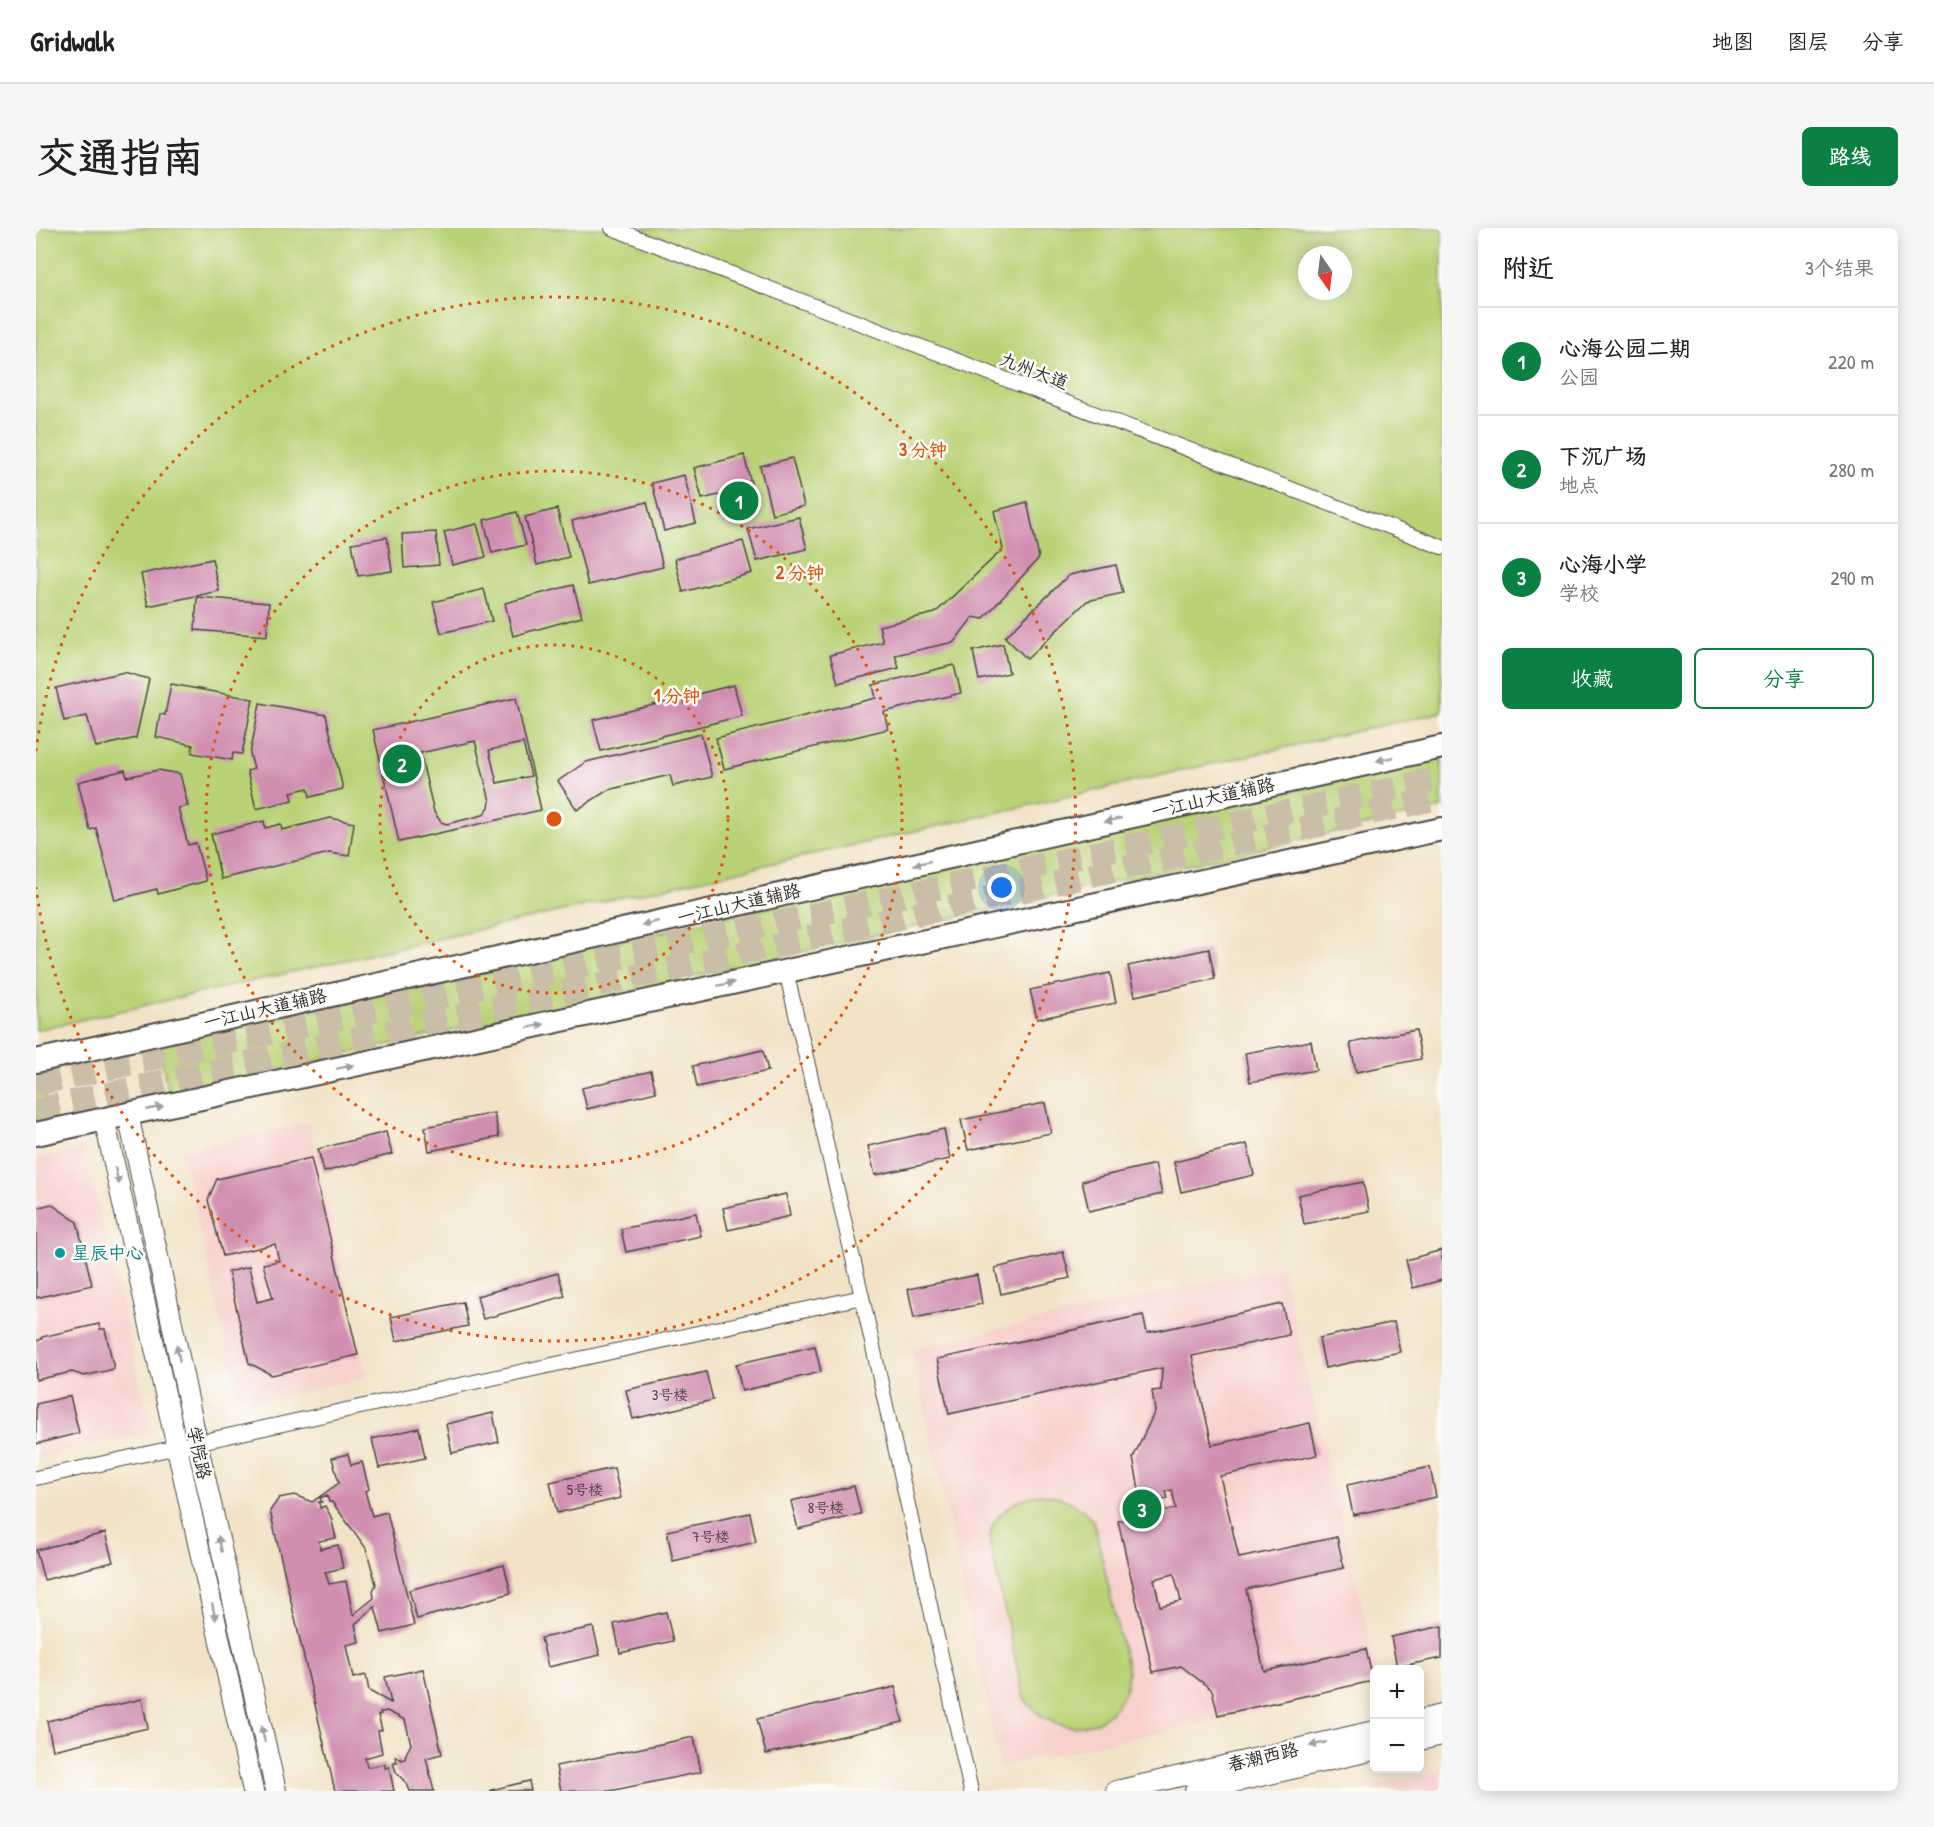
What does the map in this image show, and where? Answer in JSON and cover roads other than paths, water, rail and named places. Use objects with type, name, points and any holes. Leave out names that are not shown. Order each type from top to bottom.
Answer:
[{"type":"main road","name":"一江山大道辅路","points":[[36,1061],[1442,747]]},
{"type":"main road","points":[[36,1134],[1442,829]]},
{"type":"main road","points":[[1374,844],[1442,834]]},
{"type":"main road","name":"学院路","points":[[128,1114],[197,1442],[276,1791]]},
{"type":"main road","name":"学院路","points":[[104,1118],[253,1791]]},
{"type":"main road","points":[[1424,1719],[1442,1715]]},
{"type":"main road","name":"春潮西路","points":[[1116,1791],[1370,1732]]},
{"type":"main road","points":[[1424,1739],[1442,1735]]},
{"type":"main road","name":"春潮西路","points":[[1195,1791],[1370,1751]]},
{"type":"street","name":"九州大道","points":[[612,228],[1442,547]]},
{"type":"street","points":[[786,971],[862,1297],[970,1791]]},
{"type":"street","points":[[36,1478],[862,1297]]},
{"type":"tunnel","points":[[36,1084],[1442,778]]},
{"type":"tunnel","points":[[36,1110],[1442,797]]},
{"type":"place","name":"心海公园二期","points":[[739,501]]},
{"type":"place","name":"下沉广场","points":[[402,764]]},
{"type":"place","name":"星辰中心","points":[[60,1253]]},
{"type":"place","name":"心海小学","points":[[1142,1509]]}]
